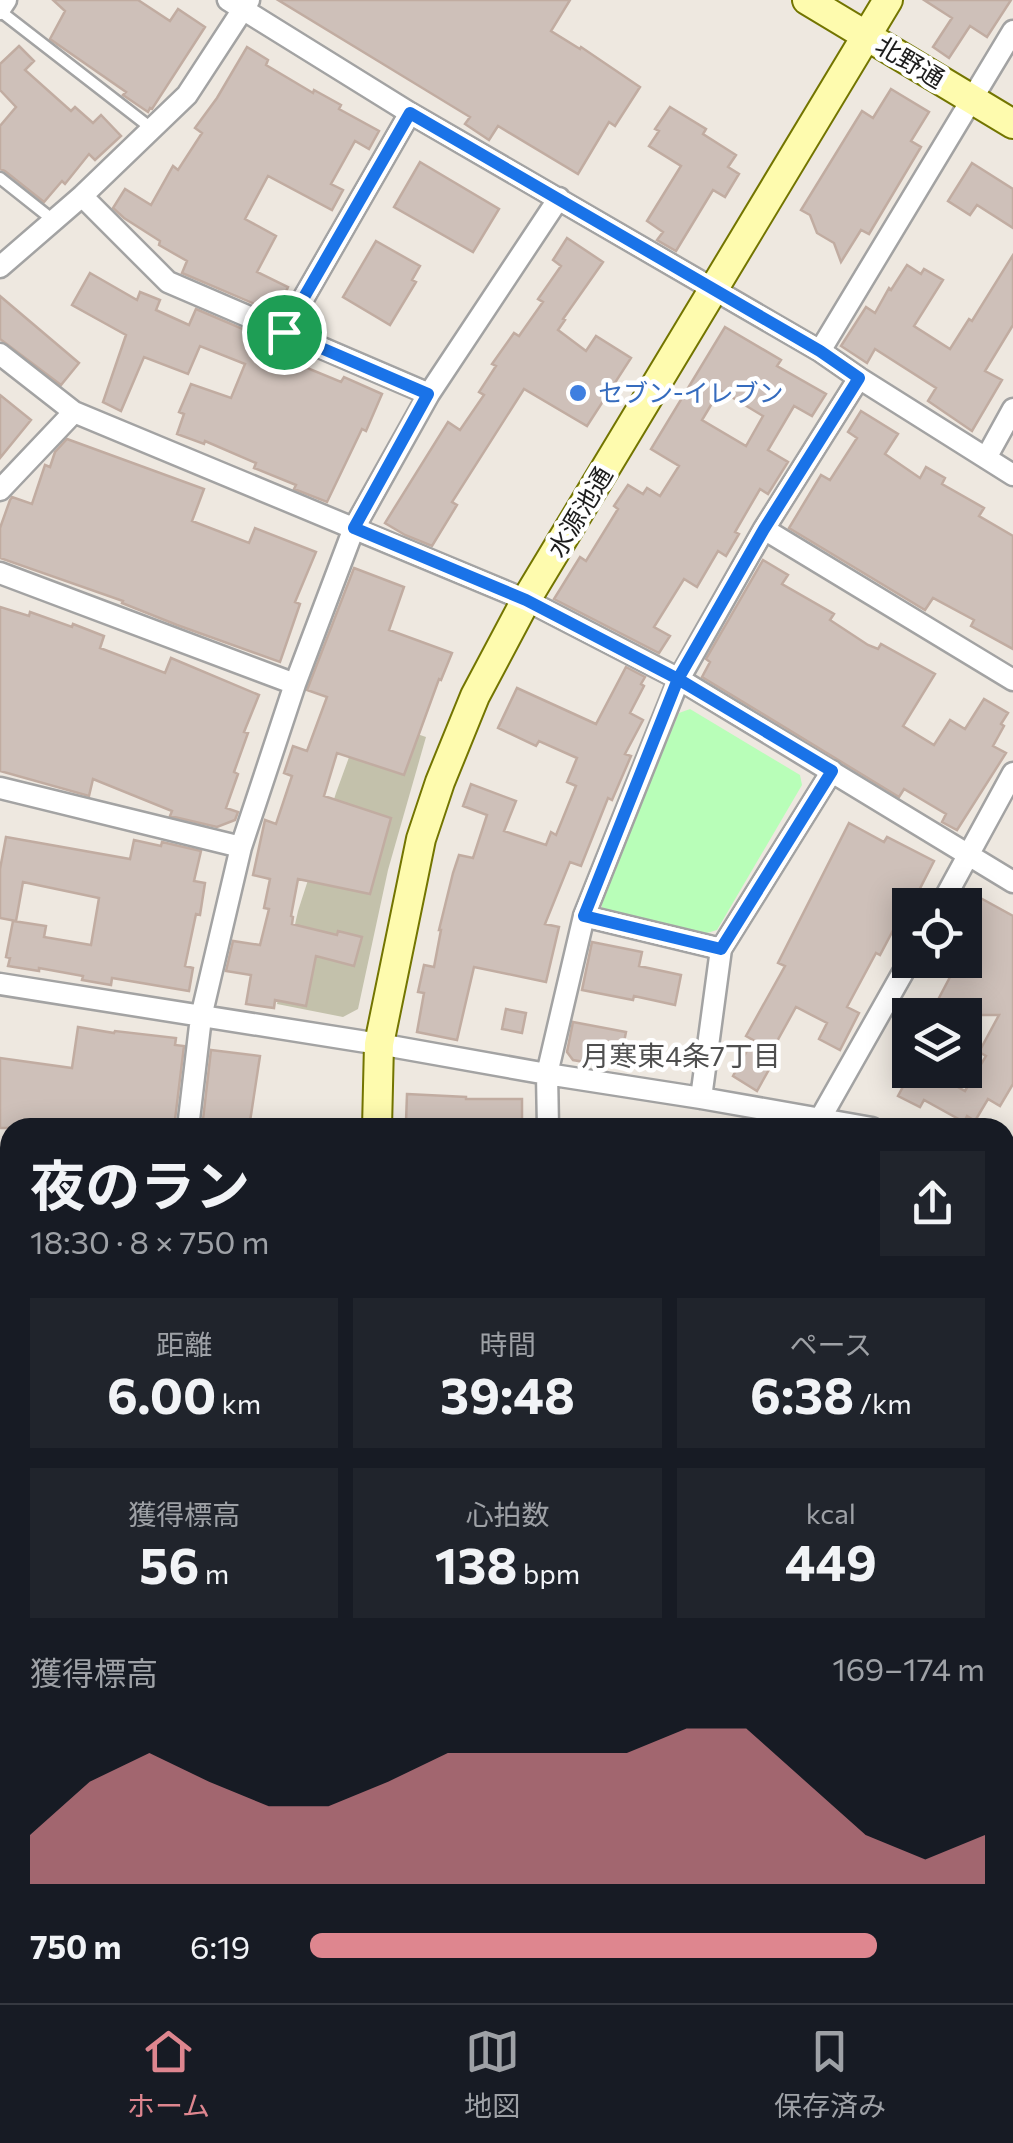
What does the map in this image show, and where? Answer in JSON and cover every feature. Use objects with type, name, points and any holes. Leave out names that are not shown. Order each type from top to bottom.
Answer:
[{"type":"street","points":[[0,10],[6,0]]},
{"type":"street","name":"北野通","points":[[807,0],[1013,124]]},
{"type":"street","name":"水源池通","points":[[377,1118],[379,1044],[421,839],[475,696],[526,600],[888,0]]},
{"type":"street","points":[[0,267],[82,196],[187,95],[240,3],[410,113],[820,351],[1013,475]]},
{"type":"street","points":[[820,351],[1013,31]]},
{"type":"street","points":[[284,332],[410,113]]},
{"type":"street","points":[[82,196],[168,282],[428,394]]},
{"type":"street","points":[[189,1118],[201,1017],[241,847],[295,684],[354,528],[428,394],[559,198]]},
{"type":"street","points":[[0,354],[74,412],[526,600],[678,679],[1013,882]]},
{"type":"street","points":[[548,1118],[547,1074],[584,916],[678,679],[764,529],[859,378]]},
{"type":"street","points":[[986,458],[1013,409]]},
{"type":"street","points":[[0,490],[74,412]]},
{"type":"street","points":[[764,529],[1013,680]]},
{"type":"street","points":[[0,573],[295,684]]},
{"type":"street","points":[[700,1098],[721,949],[832,771]]},
{"type":"street","points":[[951,888],[1013,773]]},
{"type":"street","points":[[0,788],[241,847]]},
{"type":"street","points":[[584,916],[721,949]]},
{"type":"street","points":[[821,1118],[900,978]]},
{"type":"street","points":[[0,984],[700,1098],[794,1118]]},
{"type":"lane","points":[[0,10],[152,129]]},
{"type":"lane","points":[[0,178],[53,220]]},
{"type":"shaded area","points":[[364,716],[426,737],[388,870],[358,1009],[343,1017],[277,1004],[298,911]]},
{"type":"green space","points":[[690,709],[800,775],[802,785],[717,930],[707,933],[603,910],[600,900],[679,713]]},
{"type":"building","points":[[53,0],[138,0],[170,21],[178,9],[205,27],[148,112],[50,39],[65,11]]},
{"type":"building","points":[[278,0],[570,0],[551,31],[640,87],[615,126],[609,122],[578,174],[498,126],[489,140],[465,124],[470,117]]},
{"type":"building","points":[[924,0],[1011,0],[987,37],[970,26],[949,58],[933,47],[952,18]]},
{"type":"building","points":[[19,46],[34,61],[25,70],[71,111],[75,107],[93,123],[101,115],[121,136],[95,160],[89,154],[65,184],[62,181],[44,202],[0,169],[0,126],[16,107],[0,90],[0,64]]},
{"type":"building","points":[[247,47],[268,60],[266,65],[341,105],[339,109],[379,131],[369,149],[355,141],[331,184],[343,190],[332,210],[268,176],[245,219],[276,236],[257,272],[288,287],[276,313],[182,273],[187,261],[159,245],[160,241],[113,208],[125,189],[151,205],[173,166],[178,170],[202,133],[195,128]]},
{"type":"building","points":[[891,89],[929,112],[911,141],[921,147],[869,234],[861,230],[841,262],[834,243],[817,233],[810,215],[801,210],[862,111],[873,118]]},
{"type":"building","points":[[670,107],[706,129],[703,134],[736,155],[728,167],[739,174],[725,197],[713,190],[676,251],[657,240],[663,232],[647,221],[681,166],[649,146]]},
{"type":"building","points":[[420,162],[499,209],[473,252],[394,207]]},
{"type":"building","points":[[972,163],[1013,189],[1013,228],[977,205],[970,215],[948,201]]},
{"type":"building","points":[[567,238],[603,262],[558,330],[586,351],[596,336],[631,358],[587,426],[524,389],[452,502],[457,505],[432,546],[405,535],[385,523],[448,422],[460,430],[484,395],[479,392],[496,366],[492,364],[514,333],[519,336],[543,302],[538,299],[561,266],[553,260]]},
{"type":"building","points":[[376,241],[420,266],[412,280],[416,282],[390,325],[343,297]]},
{"type":"building","points":[[1013,255],[1013,325],[985,371],[1002,380],[972,431],[928,401],[936,388],[875,349],[867,363],[841,346],[866,307],[875,313],[907,265],[943,280],[914,326],[950,349]]},
{"type":"building","points":[[90,273],[137,300],[140,292],[160,300],[156,310],[189,325],[196,309],[298,356],[295,363],[341,382],[344,377],[382,394],[327,502],[254,468],[256,463],[205,441],[204,444],[177,434],[184,414],[179,412],[191,384],[231,398],[245,364],[200,346],[188,374],[144,357],[121,411],[103,402],[126,335],[72,305]]},
{"type":"building","points":[[0,296],[79,363],[61,385],[0,339]]},
{"type":"building","points":[[725,327],[781,360],[777,366],[826,394],[812,416],[794,406],[768,450],[788,462],[768,494],[760,489],[726,556],[718,551],[697,587],[684,579],[654,627],[670,636],[659,653],[554,599],[580,557],[586,561],[628,485],[643,494],[647,488],[660,496],[679,466],[651,449]],"holes":[[[720,390],[763,416],[746,446],[702,420]]]},
{"type":"building","points":[[0,395],[31,420],[0,458]]},
{"type":"building","points":[[861,411],[898,434],[885,454],[920,478],[926,467],[945,478],[942,484],[984,508],[979,516],[1013,536],[1013,649],[971,626],[974,620],[933,598],[925,610],[789,528],[821,475],[830,480],[857,438],[848,432]]},
{"type":"building","points":[[67,439],[204,489],[192,521],[249,543],[255,528],[316,552],[295,602],[300,604],[280,662],[0,558],[0,528],[10,500],[12,497],[32,504],[45,465],[50,467],[55,452]]},
{"type":"building","points":[[763,560],[788,575],[782,584],[834,614],[830,620],[868,645],[878,649],[881,644],[935,674],[903,726],[934,745],[950,720],[965,729],[984,699],[1008,713],[993,746],[1006,753],[957,830],[942,822],[946,814],[904,789],[899,797],[702,677],[710,662],[706,659]]},
{"type":"building","points":[[354,568],[404,587],[389,630],[452,653],[404,775],[337,753],[324,796],[391,818],[370,894],[298,879],[291,916],[292,924],[362,937],[354,966],[316,956],[306,1006],[275,1000],[274,1008],[246,1004],[251,975],[226,971],[233,941],[260,945],[269,909],[264,908],[270,879],[253,875],[265,820],[276,824],[292,776],[284,773],[293,746],[307,751],[327,697],[307,690]]},
{"type":"building","points":[[0,607],[29,616],[30,612],[104,636],[100,648],[165,673],[171,658],[259,695],[244,732],[248,733],[226,808],[238,812],[235,820],[217,827],[170,816],[172,811],[93,779],[89,796],[0,771]]},
{"type":"building","points":[[626,667],[645,677],[630,713],[643,720],[625,754],[631,756],[612,800],[608,798],[581,866],[570,862],[545,924],[559,927],[546,982],[474,967],[457,1040],[417,1032],[424,993],[418,992],[424,965],[434,967],[453,873],[459,855],[473,858],[487,815],[463,806],[471,784],[516,801],[504,831],[546,845],[551,832],[556,835],[576,786],[567,782],[577,758],[539,741],[536,746],[498,728],[517,688],[596,724]]},
{"type":"building","points":[[849,823],[884,842],[887,837],[934,861],[920,888],[892,888],[892,932],[880,955],[876,953],[847,1007],[859,1013],[840,1050],[819,1039],[827,1023],[796,1007],[770,1054],[776,1057],[757,1091],[733,1076],[753,1040],[746,1036],[785,966],[778,963]]},
{"type":"building","points":[[6,837],[130,859],[134,840],[201,851],[194,881],[205,883],[185,966],[193,968],[189,991],[112,978],[111,985],[82,980],[83,976],[8,966],[13,921],[46,926],[44,937],[91,945],[99,898],[23,882],[16,921],[0,918],[0,869]]},
{"type":"building","points":[[982,899],[1013,916],[1013,1084],[1000,1106],[988,1099],[977,1118],[957,1118],[924,1100],[920,1107],[898,1096],[902,1088],[982,1088],[982,1063],[986,1056],[982,1046],[999,1015],[982,1015],[982,998],[939,998],[950,978],[982,978]]},
{"type":"building","points":[[592,942],[642,952],[639,966],[681,975],[675,1005],[582,990]]},
{"type":"building","points":[[506,1009],[526,1013],[522,1033],[502,1029]]},
{"type":"building","points":[[573,1022],[626,1032],[620,1062],[602,1058],[601,1065],[573,1060],[567,1052]]},
{"type":"building","points":[[78,1027],[176,1038],[175,1045],[184,1046],[175,1118],[0,1118],[0,1058],[72,1068]]},
{"type":"building","points":[[211,1050],[260,1056],[251,1118],[203,1118]]},
{"type":"building","points":[[407,1094],[522,1099],[522,1118],[406,1118]]},
{"type":"place","name":"セブン-イレブン","points":[[578,393]]},
{"type":"district","name":"月寒東4条7丁目","points":[[681,1056]]},
{"type":"route","points":[[284,332],[410,113],[820,351],[859,378],[764,529],[678,679],[584,916],[721,949],[832,771],[678,679],[526,600],[354,528],[428,394],[284,332]]}]
